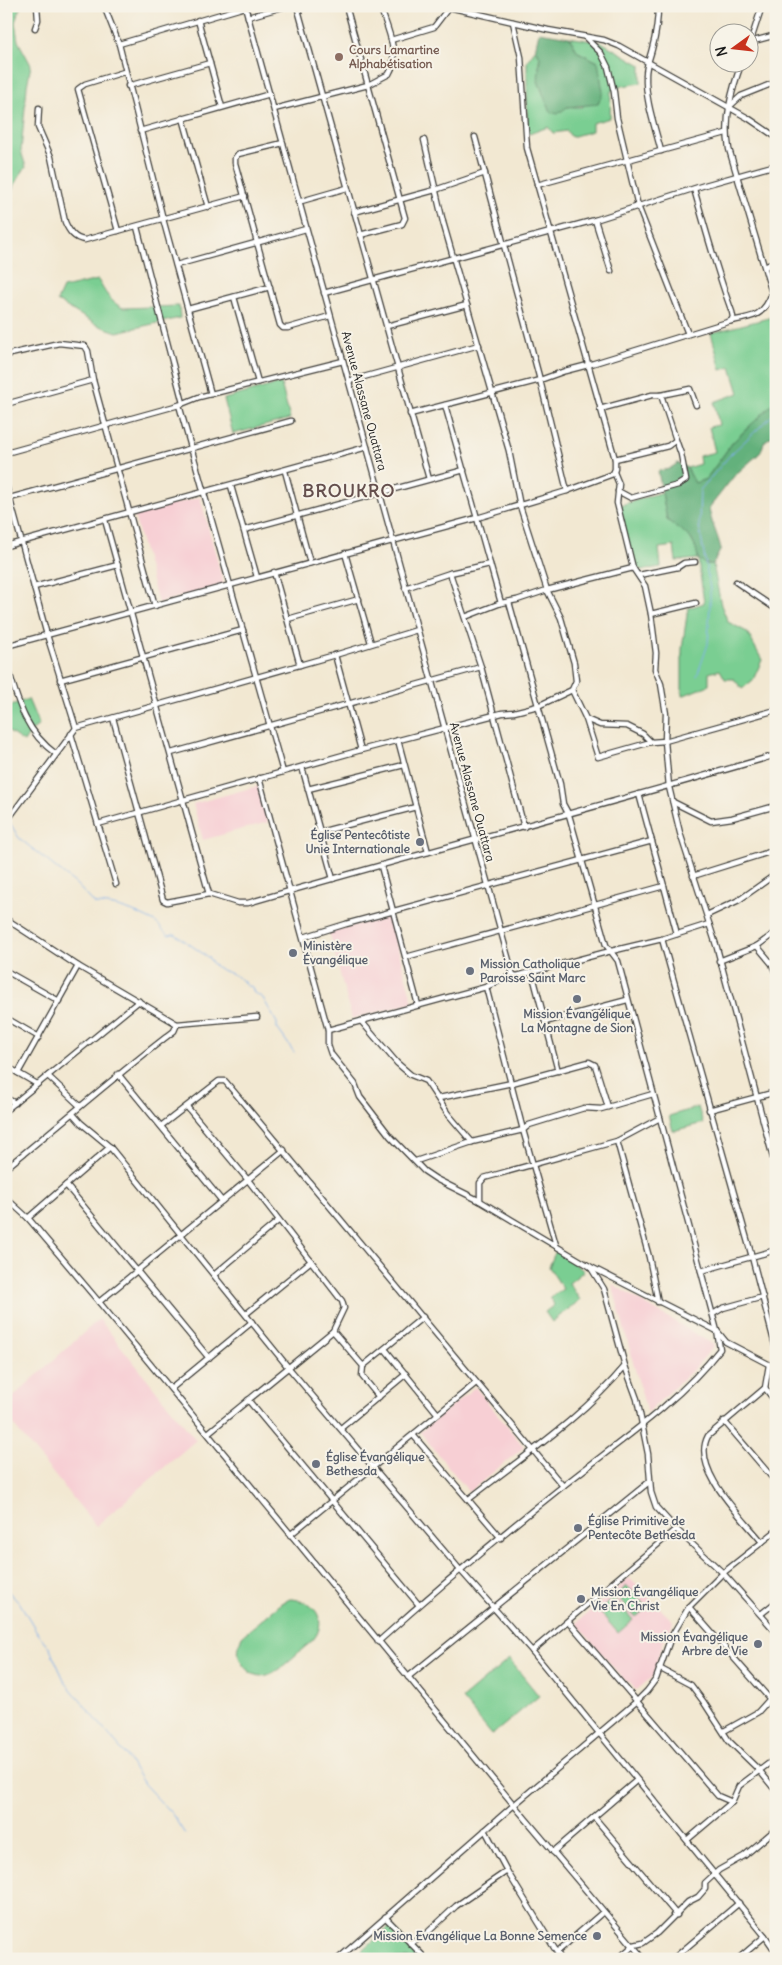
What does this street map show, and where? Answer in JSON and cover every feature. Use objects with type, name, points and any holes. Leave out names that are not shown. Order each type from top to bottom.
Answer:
[{"type":"street","points":[[35,28],[38,20],[37,6]]},
{"type":"street","points":[[104,6],[118,44],[211,394]]},
{"type":"street","points":[[248,17],[286,6]]},
{"type":"street","points":[[297,6],[428,479]]},
{"type":"street","points":[[346,6],[405,218],[402,224],[360,235]]},
{"type":"street","points":[[274,109],[368,85],[386,77],[391,71],[393,59],[391,40],[380,6]]},
{"type":"street","points":[[658,6],[657,26],[652,50],[647,62],[646,86],[661,151]]},
{"type":"street","points":[[757,22],[762,6]]},
{"type":"street","points":[[118,44],[245,7]]},
{"type":"street","name":"Avenue Alassane Ouattara","points":[[245,7],[513,975]]},
{"type":"street","points":[[391,40],[434,27],[448,7],[548,30],[604,40],[647,62],[776,137]]},
{"type":"street","points":[[198,20],[222,108]]},
{"type":"street","points":[[513,22],[521,57],[526,148],[615,459],[614,472],[619,484],[617,503],[633,568],[645,586],[651,614],[656,653],[655,669],[661,684],[666,714],[665,741],[669,787],[694,876],[710,924],[776,1168]]},
{"type":"street","points":[[760,40],[776,35]]},
{"type":"street","points":[[584,36],[605,59],[614,92],[617,118],[638,206],[688,334]]},
{"type":"street","points":[[128,86],[210,63]]},
{"type":"street","points":[[118,232],[78,89],[85,84],[124,72]]},
{"type":"street","points":[[739,72],[728,108],[726,134],[772,293],[776,298]]},
{"type":"street","points":[[728,108],[741,96],[776,82]]},
{"type":"street","points":[[734,86],[738,95],[741,96]]},
{"type":"street","points":[[140,131],[270,94]]},
{"type":"street","points":[[39,108],[38,128],[48,149],[65,222],[75,237],[85,240],[245,196]]},
{"type":"street","points":[[183,118],[208,207]]},
{"type":"street","points":[[537,185],[726,134]]},
{"type":"street","points":[[475,137],[540,380],[567,491]]},
{"type":"street","points":[[98,824],[398,740],[493,715],[538,706],[572,690],[576,682],[574,663],[561,618],[547,590],[520,506],[509,451],[435,190],[424,140]]},
{"type":"street","points":[[283,143],[238,154],[235,158],[280,325],[283,328],[330,316]]},
{"type":"street","points":[[324,293],[595,220],[776,165]]},
{"type":"street","points":[[354,212],[435,190],[485,173]]},
{"type":"street","points":[[298,202],[347,188]]},
{"type":"street","points":[[694,189],[707,239],[714,253],[721,282],[732,312],[733,317],[731,321]]},
{"type":"street","points":[[595,220],[611,271]]},
{"type":"street","points":[[136,227],[192,447],[284,772]]},
{"type":"street","points":[[176,265],[306,229]]},
{"type":"street","points":[[765,267],[776,261]]},
{"type":"street","points":[[188,309],[270,287]]},
{"type":"street","points":[[410,414],[540,380],[759,314],[768,304],[772,293]]},
{"type":"street","points":[[234,297],[258,382]]},
{"type":"street","points":[[387,326],[467,305]]},
{"type":"street","points":[[6,355],[59,343],[85,346],[88,351],[93,380],[154,606]]},
{"type":"street","points":[[349,381],[479,345]]},
{"type":"street","points":[[6,453],[211,394],[343,361]]},
{"type":"street","points":[[6,404],[93,380]]},
{"type":"street","points":[[600,409],[652,395],[690,389],[696,405]]},
{"type":"street","points":[[618,491],[631,498],[678,485],[686,480],[681,454],[661,395]]},
{"type":"street","points":[[445,405],[501,603]]},
{"type":"street","points":[[10,498],[291,421]]},
{"type":"street","points":[[615,459],[668,446],[676,440]]},
{"type":"street","points":[[6,546],[231,486],[367,447]]},
{"type":"street","points":[[244,530],[464,470]]},
{"type":"street","points":[[285,471],[310,563]]},
{"type":"street","points":[[6,646],[520,506],[526,502],[567,491],[614,472]]},
{"type":"street","points":[[6,485],[47,635],[76,728]]},
{"type":"street","points":[[231,486],[257,577]]},
{"type":"street","points":[[105,520],[184,800],[208,894]]},
{"type":"street","points":[[345,553],[371,643]]},
{"type":"street","points":[[639,575],[678,567],[684,563],[695,562]]},
{"type":"street","points":[[405,588],[450,573],[490,564]]},
{"type":"street","points":[[34,587],[118,565]]},
{"type":"street","points":[[464,617],[501,603],[633,568]]},
{"type":"street","points":[[274,572],[300,665]]},
{"type":"street","points":[[450,573],[481,667],[524,827]]},
{"type":"street","points":[[736,582],[776,609]]},
{"type":"street","points":[[288,619],[359,599]]},
{"type":"street","points":[[378,1642],[419,1605],[564,1486],[643,1425],[682,1390],[720,1349],[713,1314],[618,961],[606,944],[569,815],[563,804],[560,784],[509,602]]},
{"type":"street","points":[[651,614],[696,603]]},
{"type":"street","points":[[60,680],[243,630]]},
{"type":"street","points":[[6,822],[76,728],[256,676],[335,656],[371,643],[417,630]]},
{"type":"street","points":[[335,656],[362,750]]},
{"type":"street","points":[[6,661],[18,703],[30,727],[36,736],[56,754]]},
{"type":"street","points":[[171,754],[481,667]]},
{"type":"street","points":[[572,690],[586,719],[598,757],[651,742],[665,741],[776,710]]},
{"type":"street","points":[[113,718],[140,812],[162,900],[167,902],[208,894],[238,903],[248,903],[669,787],[776,755]]},
{"type":"street","points":[[586,719],[600,725],[627,726],[643,734],[651,742]]},
{"type":"street","points":[[71,734],[116,884]]},
{"type":"street","points":[[398,740],[428,852]]},
{"type":"street","points":[[308,789],[404,764]]},
{"type":"street","points":[[302,767],[333,879]]},
{"type":"street","points":[[260,778],[328,1030],[328,1045],[331,1054],[355,1084],[360,1097],[390,1136],[424,1171],[436,1179],[480,1201],[591,1268],[717,1331],[726,1342],[776,1368]]},
{"type":"street","points":[[639,794],[677,934]]},
{"type":"street","points":[[673,802],[711,821],[732,818],[776,806]]},
{"type":"street","points":[[320,832],[416,807]]},
{"type":"street","points":[[304,937],[652,842]]},
{"type":"street","points":[[694,876],[776,850]]},
{"type":"street","points":[[381,866],[418,1006]]},
{"type":"street","points":[[706,916],[738,900],[776,874]]},
{"type":"street","points":[[406,957],[664,886]]},
{"type":"street","points":[[6,919],[78,966],[177,1024],[257,1017]]},
{"type":"street","points":[[328,1030],[486,987],[513,975],[517,976],[662,939],[710,924]]},
{"type":"street","points":[[720,960],[757,946],[776,932]]},
{"type":"street","points":[[662,939],[752,1257],[776,1349]]},
{"type":"street","points":[[757,946],[772,964],[776,974]]},
{"type":"street","points":[[18,1073],[78,966]]},
{"type":"street","points":[[6,971],[59,1001]]},
{"type":"street","points":[[532,972],[558,1071]]},
{"type":"street","points":[[486,987],[523,1130],[556,1246]]},
{"type":"street","points":[[545,1022],[627,1000]]},
{"type":"street","points":[[6,1110],[139,1001]]},
{"type":"street","points":[[6,1018],[39,1037]]},
{"type":"street","points":[[361,1021],[397,1063],[411,1075],[426,1081],[448,1114],[472,1142]]},
{"type":"street","points":[[6,1168],[73,1114],[118,1074],[174,1031],[177,1024]]},
{"type":"street","points":[[439,1098],[512,1083],[593,1062],[608,1107]]},
{"type":"street","points":[[6,1066],[38,1084]]},
{"type":"street","points":[[118,1074],[222,1201]]},
{"type":"street","points":[[48,1076],[80,1106]]},
{"type":"street","points":[[161,1126],[220,1081],[225,1081],[564,1486]]},
{"type":"street","points":[[709,1110],[776,1092]]},
{"type":"street","points":[[416,1161],[472,1142],[523,1130],[529,1125],[581,1109],[589,1107],[600,1109],[653,1094]]},
{"type":"street","points":[[6,1098],[15,1103]]},
{"type":"street","points":[[187,1107],[248,1180],[344,1305],[333,1331],[208,1433]]},
{"type":"street","points":[[73,1114],[110,1147],[288,1366],[461,1571],[532,1651],[739,1903],[776,1952]]},
{"type":"street","points":[[480,1201],[481,1180],[617,1141],[660,1118]]},
{"type":"street","points":[[617,1141],[649,1257],[658,1302]]},
{"type":"street","points":[[28,1218],[110,1147]]},
{"type":"street","points":[[99,1302],[284,1150]]},
{"type":"street","points":[[66,1185],[209,1358]]},
{"type":"street","points":[[6,1198],[28,1218],[172,1388],[378,1642],[644,1959]]},
{"type":"street","points":[[214,1275],[278,1221]]},
{"type":"street","points":[[701,1271],[776,1250]]},
{"type":"street","points":[[246,1314],[311,1261]]},
{"type":"street","points":[[591,1268],[604,1289],[625,1366],[637,1399],[648,1454],[650,1492],[656,1507],[676,1529],[724,1574],[776,1632]]},
{"type":"street","points":[[713,1314],[723,1308],[763,1297]]},
{"type":"street","points":[[363,1366],[423,1318]]},
{"type":"street","points":[[172,1388],[252,1322]]},
{"type":"street","points":[[333,1331],[363,1366],[362,1376],[379,1397]]},
{"type":"street","points":[[385,1349],[437,1413]]},
{"type":"street","points":[[762,1542],[712,1481],[708,1473],[704,1447],[708,1436],[765,1388],[769,1365]]},
{"type":"street","points":[[468,1499],[582,1411],[610,1384],[625,1366]]},
{"type":"street","points":[[341,1428],[406,1374]]},
{"type":"street","points":[[290,1535],[476,1383]]},
{"type":"street","points":[[765,1388],[776,1402]]},
{"type":"street","points":[[248,1400],[419,1605]]},
{"type":"street","points":[[724,1421],[776,1482]]},
{"type":"street","points":[[413,1435],[501,1538]]},
{"type":"street","points":[[408,1677],[649,1482]]},
{"type":"street","points":[[532,1651],[676,1529]]},
{"type":"street","points":[[338,1959],[485,1830],[636,1702],[656,1679],[671,1637],[689,1607],[724,1574],[776,1531]]},
{"type":"street","points":[[761,1614],[776,1602]]},
{"type":"street","points":[[689,1607],[769,1698]]},
{"type":"street","points":[[568,1621],[718,1796],[732,1802]]},
{"type":"street","points":[[659,1668],[691,1685],[729,1741],[760,1770],[776,1791]]},
{"type":"street","points":[[724,1731],[758,1712],[776,1692]]},
{"type":"street","points":[[687,1840],[732,1802],[739,1786],[776,1758]]},
{"type":"street","points":[[553,1852],[637,1780]]},
{"type":"street","points":[[594,1817],[677,1915]]},
{"type":"street","points":[[618,1959],[634,1945],[643,1943],[657,1933],[688,1902],[698,1897],[705,1889],[705,1883],[714,1874],[744,1856],[776,1829]]},
{"type":"street","points":[[485,1830],[507,1871],[562,1959]]},
{"type":"street","points":[[410,1943],[426,1934],[456,1906],[507,1871]]},
{"type":"street","points":[[673,1959],[739,1903]]},
{"type":"street","points":[[557,1952],[604,1912]]},
{"type":"street","points":[[385,1917],[426,1959]]},
{"type":"street","points":[[738,1959],[765,1936]]},
{"type":"shaded area","points":[[200,497],[224,585],[158,603],[134,515]]},
{"type":"shaded area","points":[[258,786],[268,822],[203,840],[193,804]]},
{"type":"shaded area","points":[[389,916],[413,1003],[352,1019],[329,932]]},
{"type":"shaded area","points":[[612,1284],[714,1345],[696,1367],[647,1413]]},
{"type":"shaded area","points":[[99,1319],[196,1440],[96,1526],[6,1416],[6,1403]]},
{"type":"shaded area","points":[[475,1387],[524,1447],[469,1492],[420,1432]]},
{"type":"shaded area","points":[[629,1578],[673,1621],[667,1639],[664,1639],[653,1676],[636,1691],[630,1682],[626,1682],[576,1623]]},
{"type":"green space","points":[[6,6],[21,6],[15,22],[18,41],[31,65],[27,86],[21,151],[26,167],[12,191],[10,202],[11,218],[6,216]]},
{"type":"green space","points":[[539,32],[569,37],[578,52],[598,62],[603,92],[598,104],[567,107],[558,114],[550,112],[538,81],[540,56],[535,50]]},
{"type":"green space","points":[[569,37],[603,43],[641,65],[641,83],[622,86],[611,91],[610,118],[592,123],[592,131],[571,137],[567,131],[553,133],[548,127],[529,134],[527,124],[527,61],[535,50],[540,56],[538,66],[567,107],[583,107],[598,62],[578,52]]},
{"type":"green space","points":[[98,280],[111,300],[118,306],[123,308],[179,306],[180,318],[117,332],[97,325],[57,301],[63,288]]},
{"type":"green space","points":[[776,316],[776,401],[733,442],[706,479],[695,483],[687,468],[700,464],[699,456],[715,452],[709,427],[719,425],[714,402],[739,393],[731,367],[721,370],[711,333]]},
{"type":"green space","points":[[281,383],[290,419],[233,434],[224,399]]},
{"type":"green space","points":[[776,401],[776,434],[765,441],[760,453],[735,475],[709,508],[721,549],[713,564],[705,564],[698,559],[697,551],[688,535],[667,520],[658,471],[669,469],[678,463],[687,468],[695,483],[706,479],[733,442]]},
{"type":"green space","points":[[662,492],[667,520],[688,534],[705,564],[713,564],[721,605],[728,622],[747,632],[762,660],[753,680],[742,689],[734,679],[725,679],[720,670],[709,673],[709,685],[682,696],[682,649],[688,608],[704,603],[698,559],[676,561],[674,546],[659,548],[661,567],[641,570],[634,566],[618,506]]},
{"type":"green space","points":[[28,699],[39,725],[31,731],[24,742],[6,730],[6,707]]},
{"type":"green space","points":[[698,1107],[703,1123],[673,1131],[669,1116]]},
{"type":"green space","points":[[556,1250],[584,1271],[569,1283],[580,1300],[552,1322],[545,1312],[554,1305],[550,1297],[563,1289],[549,1267]]},
{"type":"green space","points":[[627,1586],[647,1608],[636,1617],[616,1595]]},
{"type":"green space","points":[[614,1598],[633,1620],[618,1633],[599,1611]]},
{"type":"green space","points":[[290,1599],[309,1605],[318,1614],[320,1620],[317,1634],[311,1642],[279,1669],[264,1676],[257,1676],[243,1665],[239,1658],[242,1636],[282,1603]]},
{"type":"green space","points":[[509,1659],[539,1696],[492,1735],[462,1699]]},
{"type":"green space","points":[[391,1926],[423,1959],[352,1959]]},
{"type":"waterway","points":[[697,676],[708,644],[710,604],[710,589],[699,525],[700,490],[731,454],[776,412]]},
{"type":"waterway","points":[[10,823],[19,838],[76,884],[95,904],[125,909],[157,923],[168,935],[175,934],[209,958],[215,966],[236,976],[252,987],[254,993],[263,998],[277,1023],[277,1028],[294,1052]]},
{"type":"waterway","points":[[6,1589],[21,1605],[50,1649],[65,1682],[125,1754],[144,1784],[172,1814],[185,1834]]},
{"type":"place","name":"Cours Lamartine Alphabétisation","points":[[339,57]]},
{"type":"place","name":"Église Pentecôtiste Unie Internationale","points":[[420,842]]},
{"type":"place","name":"Ministère Évangélique","points":[[293,953]]},
{"type":"place","name":"Mission Catholique Paroisse Saint Marc","points":[[470,971]]},
{"type":"place","name":"Mission Évangélique La Montagne de Sion","points":[[577,999]]},
{"type":"place","name":"Église Évangélique Bethesda","points":[[316,1464]]},
{"type":"place","name":"Église Primitive de Pentecôte Bethesda","points":[[578,1528]]},
{"type":"place","name":"Mission Évangélique Vie En Christ","points":[[581,1599]]},
{"type":"place","name":"Mission Évangélique Arbre de Vie","points":[[758,1644]]},
{"type":"place","name":"Mission Evangélique La Bonne Semence","points":[[597,1936]]},
{"type":"district","name":"BROUKRO","points":[[349,491]]}]
